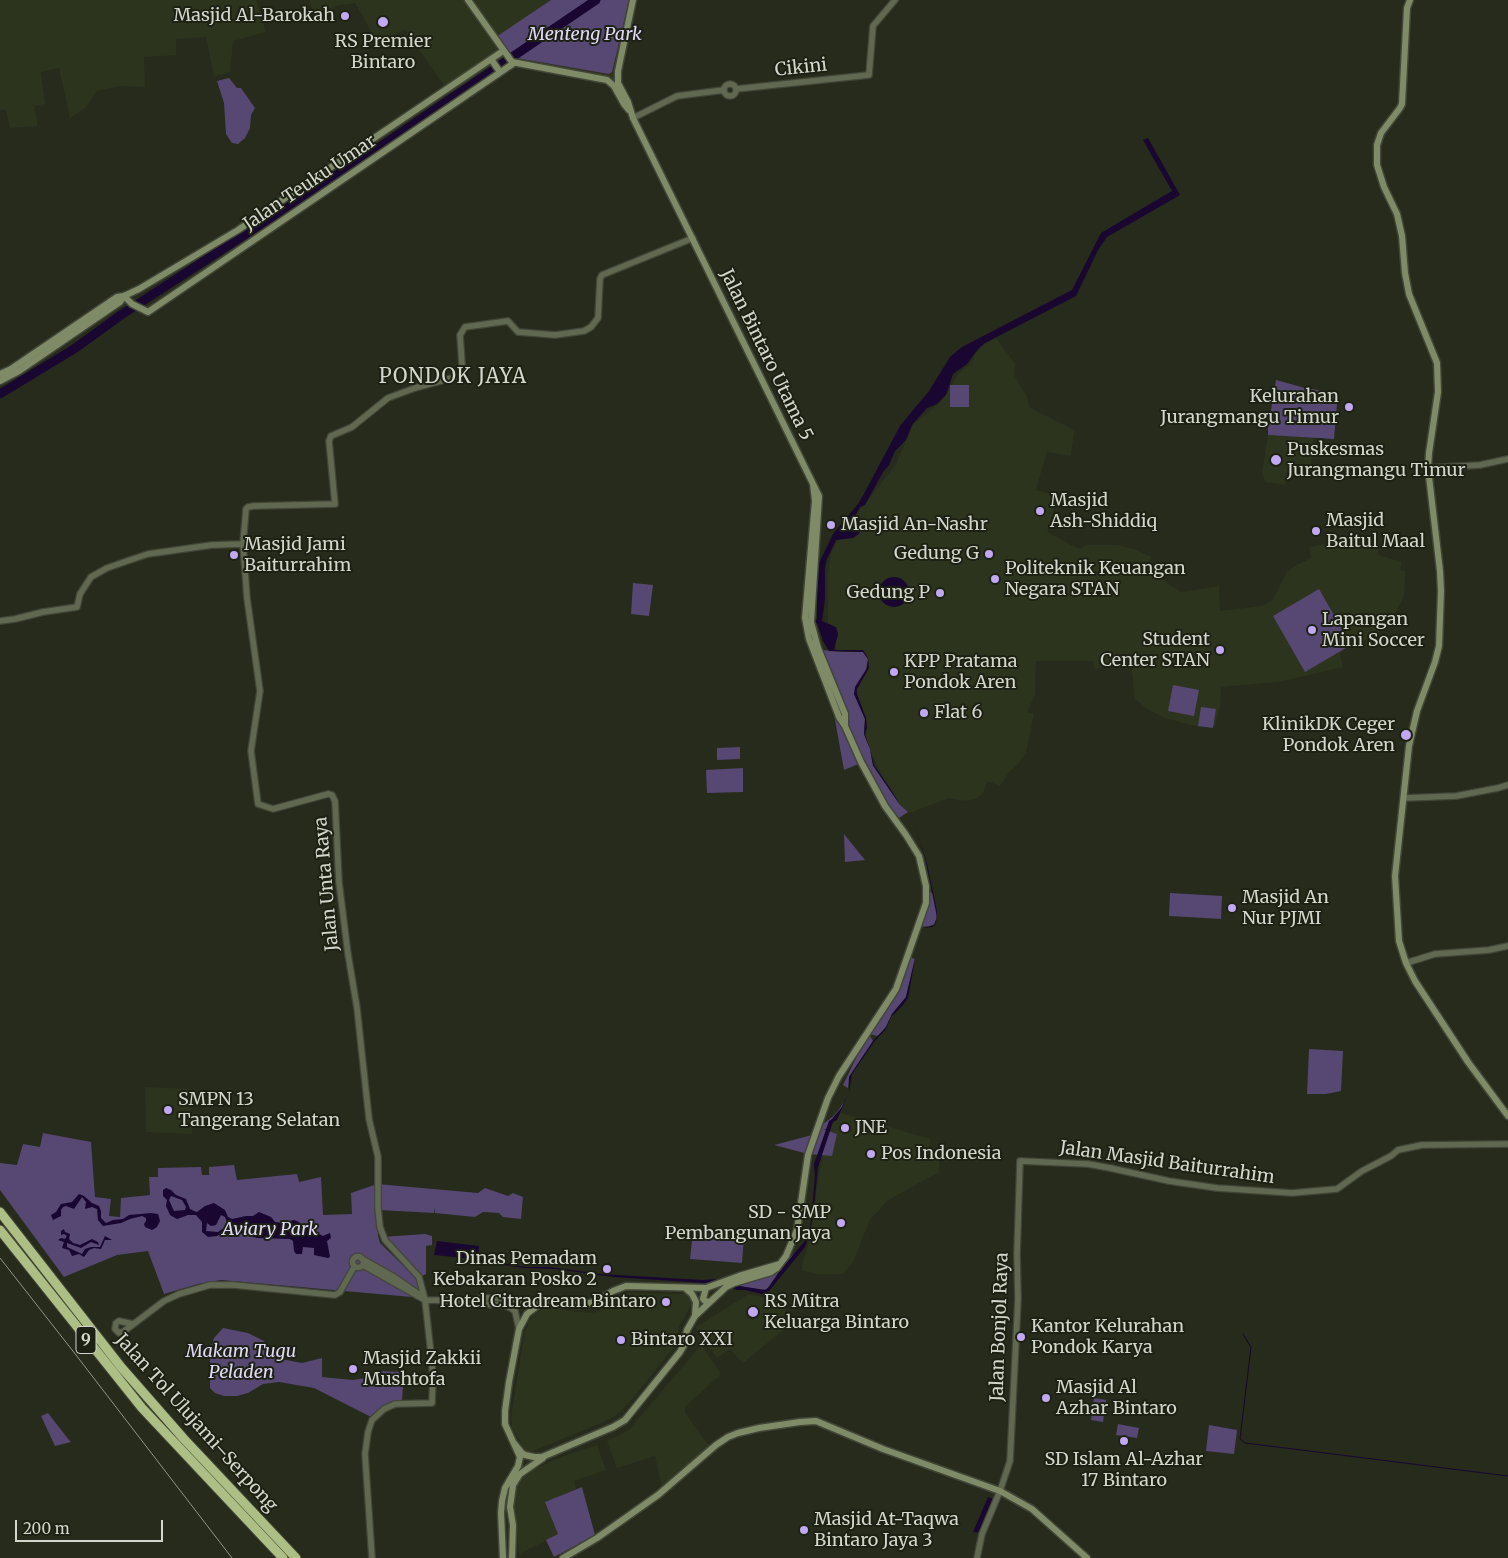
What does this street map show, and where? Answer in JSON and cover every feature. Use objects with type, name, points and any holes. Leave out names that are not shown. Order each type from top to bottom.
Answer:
[{"type":"highway","name":"Jalan Tol Ulujami–Serpong","points":[[0,1212],[121,1368],[296,1558]]},
{"type":"highway","name":"Jalan Tol Ulujami–Serpong","points":[[0,1230],[142,1408],[283,1558]]},
{"type":"main road","points":[[468,0],[512,62],[607,80],[614,78],[618,71]]},
{"type":"main road","points":[[629,110],[628,102],[617,80],[633,0]]},
{"type":"main road","points":[[1410,0],[1407,8],[1402,104],[1381,133],[1377,145],[1377,165],[1384,187],[1397,214],[1402,236],[1404,273],[1408,294],[1437,363],[1438,392],[1428,468],[1440,571],[1440,638],[1435,662],[1412,729],[1395,876],[1399,941],[1406,963],[1415,981],[1449,1034],[1508,1116]]},
{"type":"main road","name":"Jalan Teuku Umar","points":[[124,296],[132,304],[148,312],[495,66],[504,53]]},
{"type":"main road","name":"Jalan Teuku Umar","points":[[0,374],[117,298],[124,296],[238,230],[495,66],[512,62]]},
{"type":"main road","points":[[607,80],[614,86],[629,110]]},
{"type":"main road","name":"Jalan Bintaro Utama 5","points":[[629,110],[820,500],[810,598],[811,622],[822,665],[845,714],[845,726],[861,762],[885,806],[919,856],[926,886],[926,903],[896,989],[844,1069],[828,1098],[808,1154],[796,1237],[780,1264]]},
{"type":"main road","name":"Jalan Teuku Umar","points":[[0,381],[19,371],[120,302],[124,296]]},
{"type":"main road","points":[[504,1558],[500,1513],[505,1488],[520,1461],[506,1424],[505,1411],[519,1329],[527,1314],[541,1303],[587,1304],[595,1302],[618,1288],[626,1286],[706,1288],[780,1264]]},
{"type":"main road","points":[[512,1558],[513,1526],[510,1507],[513,1485],[520,1474],[547,1456],[613,1428],[625,1420],[680,1352],[684,1345],[687,1330],[695,1316],[722,1291],[734,1283],[771,1272],[780,1264]]},
{"type":"main road","points":[[685,1288],[692,1294],[696,1302],[695,1316]]},
{"type":"main road","points":[[706,1288],[703,1299],[709,1302]]},
{"type":"main road","points":[[563,1558],[610,1529],[658,1495],[728,1437],[738,1432],[800,1422],[821,1422],[883,1449],[1000,1492],[1032,1509],[1087,1558]]},
{"type":"main road","points":[[514,1443],[526,1455],[547,1456]]},
{"type":"main road","points":[[502,1526],[513,1526]]},
{"type":"street","name":"Cikini","points":[[633,118],[678,96],[724,90],[726,95],[730,96],[734,95],[736,89],[869,76],[873,26],[895,0]]},
{"type":"street","name":"Jalan Unta Raya","points":[[425,1300],[417,1274],[384,1240],[380,1226],[378,1158],[369,1119],[358,1017],[339,882],[335,801],[332,795],[328,794],[273,809],[258,804],[250,751],[260,691],[247,598],[243,544],[246,513],[248,507],[335,504],[329,444],[331,436],[352,427],[388,398],[414,388],[459,376],[462,364],[461,331],[465,327],[508,321],[518,332],[554,335],[584,331],[591,327],[598,318],[600,279],[602,275],[693,238]]},
{"type":"street","points":[[1428,468],[1480,465],[1508,459]]},
{"type":"street","points":[[0,621],[76,607],[80,594],[91,577],[107,568],[148,554],[212,545],[243,544]]},
{"type":"street","points":[[1404,798],[1456,796],[1508,785]]},
{"type":"street","points":[[1406,963],[1435,954],[1489,950],[1508,946]]},
{"type":"street","name":"Jalan Masjid Baiturrahim","points":[[1020,1161],[1088,1164],[1169,1181],[1217,1188],[1292,1193],[1336,1189],[1398,1150],[1428,1144],[1508,1144]]},
{"type":"street","name":"Jalan Bonjol Raya","points":[[977,1558],[982,1534],[1000,1492],[1010,1462],[1018,1299],[1017,1254],[1020,1161]]},
{"type":"street","points":[[133,1324],[117,1322],[115,1329],[120,1333],[125,1331],[164,1302],[179,1294],[210,1285],[336,1294],[340,1292],[354,1267],[352,1264],[354,1258],[359,1257],[362,1262],[415,1290],[425,1300],[433,1371],[432,1403],[395,1404],[384,1408],[374,1416],[368,1432],[365,1454],[372,1558]]},
{"type":"street","points":[[354,1267],[358,1268],[362,1262]]},
{"type":"street","points":[[473,1301],[479,1298],[519,1299],[541,1303]]},
{"type":"street","points":[[515,1311],[519,1306],[519,1299]]},
{"type":"street","points":[[425,1300],[473,1301],[479,1304],[504,1305],[515,1311],[519,1329]]},
{"type":"street","points":[[123,1322],[126,1325],[125,1331]]},
{"type":"shaded area","points":[[0,0],[256,0],[266,32],[233,41],[230,72],[214,77],[206,37],[176,39],[176,55],[144,57],[145,87],[120,86],[97,91],[85,108],[70,118],[59,68],[41,72],[45,104],[34,106],[38,126],[10,128],[6,110],[0,110]]},
{"type":"shaded area","points":[[310,0],[630,0],[615,79],[509,58],[450,94],[405,29],[378,44],[355,3],[335,6],[331,12],[322,14],[314,19]]},
{"type":"shaded area","points":[[1148,138],[1180,195],[1107,237],[1098,250],[1076,296],[985,343],[967,364],[953,374],[946,395],[937,404],[927,408],[912,425],[906,440],[895,451],[889,465],[883,472],[865,505],[860,507],[855,516],[861,526],[859,534],[853,538],[836,540],[827,559],[822,621],[836,627],[838,634],[834,650],[863,650],[868,658],[869,668],[857,689],[857,694],[866,718],[867,728],[865,734],[870,749],[864,734],[865,719],[854,694],[855,687],[867,668],[868,659],[863,652],[829,651],[823,641],[817,623],[814,623],[814,620],[817,619],[817,573],[819,563],[833,534],[858,504],[900,426],[929,391],[950,357],[962,347],[1072,290],[1101,233],[1172,191],[1143,140]]},
{"type":"shaded area","name":"Politeknik Keuangan Negara STAN","points":[[996,338],[1015,364],[1014,375],[1027,397],[1030,408],[1074,430],[1071,456],[1047,452],[1036,490],[1058,496],[1047,532],[1079,549],[1086,545],[1118,545],[1137,550],[1151,557],[1148,570],[1181,592],[1219,586],[1220,611],[1262,606],[1272,601],[1287,572],[1311,558],[1309,547],[1351,539],[1378,545],[1378,555],[1402,562],[1400,570],[1405,571],[1404,596],[1393,618],[1379,625],[1380,634],[1350,646],[1340,653],[1343,667],[1278,682],[1221,687],[1220,706],[1215,726],[1200,727],[1165,718],[1149,710],[1135,699],[1131,662],[1095,669],[1093,661],[1036,661],[1035,695],[1027,712],[1034,714],[1026,752],[1000,786],[987,781],[983,793],[976,799],[963,801],[949,798],[912,812],[903,813],[892,798],[867,743],[828,623],[828,573],[831,554],[841,534],[895,466],[914,423],[938,404],[958,374],[971,363],[975,354],[985,344]]},
{"type":"shaded area","points":[[1268,435],[1313,438],[1311,471],[1288,468],[1285,485],[1265,482],[1262,472]]},
{"type":"shaded area","points":[[894,577],[905,581],[909,592],[905,603],[894,607],[883,603],[879,592],[883,581]]},
{"type":"shaded area","points":[[870,749],[874,765],[900,805],[873,765]]},
{"type":"shaded area","points":[[915,825],[927,864],[937,917],[926,862]]},
{"type":"shaded area","points":[[916,954],[908,998],[891,1017],[886,1029],[874,1042],[852,1074],[849,1092],[849,1077],[873,1041],[886,1027],[892,1014],[906,997]]},
{"type":"shaded area","name":"SMPN 13 Tangerang Selatan","points":[[145,1087],[190,1089],[192,1134],[146,1132]]},
{"type":"shaded area","points":[[849,1092],[837,1120],[833,1122],[818,1167],[813,1216],[810,1233],[805,1247],[769,1291],[762,1294],[737,1290],[718,1281],[704,1283],[614,1277],[555,1269],[525,1268],[482,1262],[474,1259],[434,1255],[437,1241],[479,1246],[478,1259],[525,1267],[550,1267],[600,1274],[703,1280],[718,1279],[739,1286],[765,1290],[804,1242],[810,1231],[815,1176],[814,1164],[829,1121],[842,1107]]},
{"type":"shaded area","points":[[834,1111],[930,1139],[929,1152],[940,1152],[939,1172],[887,1201],[870,1220],[853,1262],[843,1274],[816,1274],[802,1270],[802,1264],[811,1231],[820,1168]]},
{"type":"shaded area","points":[[166,1188],[186,1199],[190,1209],[197,1212],[205,1206],[214,1203],[225,1210],[228,1217],[232,1219],[253,1216],[259,1212],[271,1217],[275,1222],[282,1223],[294,1220],[303,1227],[313,1228],[314,1231],[323,1236],[330,1233],[331,1238],[327,1241],[330,1257],[314,1255],[314,1248],[303,1247],[302,1254],[296,1254],[293,1241],[290,1239],[257,1238],[227,1230],[217,1236],[208,1237],[202,1232],[202,1222],[196,1215],[188,1215],[177,1219],[170,1215],[166,1206],[167,1200],[163,1196],[163,1190]],"holes":[[[171,1196],[182,1200],[186,1207],[185,1210],[174,1211],[169,1200]],[[221,1215],[225,1217],[228,1225],[218,1232],[206,1231],[207,1223],[211,1226],[216,1225]]]},
{"type":"shaded area","points":[[79,1194],[99,1206],[101,1218],[106,1223],[123,1219],[129,1215],[151,1213],[158,1214],[160,1221],[157,1227],[152,1230],[145,1227],[146,1218],[142,1216],[121,1223],[103,1226],[98,1220],[97,1209],[92,1207],[85,1209],[86,1202],[82,1197],[74,1209],[66,1206],[63,1207],[61,1216],[53,1220],[51,1215],[56,1212],[61,1204],[72,1202]]},
{"type":"shaded area","points":[[64,1229],[65,1232],[70,1234],[69,1239],[73,1243],[80,1245],[92,1239],[98,1242],[99,1245],[91,1242],[81,1248],[67,1243],[67,1247],[82,1254],[85,1249],[100,1247],[105,1236],[112,1240],[105,1240],[101,1249],[94,1248],[89,1250],[84,1257],[79,1254],[72,1256],[69,1250],[62,1248],[64,1242],[58,1240],[61,1238],[65,1239],[67,1236],[61,1235],[61,1231]]},
{"type":"shaded area","name":"RS Mitra Keluarga Bintaro","points":[[773,1291],[785,1297],[786,1328],[743,1363],[730,1349],[717,1358],[696,1327],[749,1294],[763,1297]]},
{"type":"shaded area","points":[[621,1293],[689,1294],[692,1299],[691,1305],[679,1326],[677,1343],[629,1403],[615,1416],[533,1451],[526,1452],[512,1428],[511,1418],[524,1335],[529,1321],[544,1308],[589,1313],[597,1312],[611,1303]]},
{"type":"shaded area","points":[[701,1345],[721,1374],[685,1407],[685,1413],[709,1446],[662,1487],[655,1456],[617,1468],[607,1441],[628,1431]]},
{"type":"shaded area","points":[[597,1445],[606,1470],[574,1481],[576,1489],[546,1502],[559,1534],[519,1554],[513,1493],[522,1477],[530,1471],[564,1456]]},
{"type":"shaded area","points":[[988,1497],[996,1500],[982,1533],[973,1532]]},
{"type":"green space","name":"Menteng Park","points":[[551,0],[629,0],[612,72],[609,74],[511,57],[496,37]]},
{"type":"green space","points":[[229,78],[237,88],[241,88],[255,108],[251,115],[250,128],[245,138],[238,144],[232,143],[226,134],[224,103],[217,81]]},
{"type":"green space","points":[[1276,380],[1305,388],[1338,393],[1334,439],[1268,435]]},
{"type":"green space","points":[[950,385],[969,385],[969,407],[950,407]]},
{"type":"green space","points":[[633,583],[653,585],[649,616],[631,614]]},
{"type":"green space","name":"Lapangan Mini Soccer","points":[[1319,589],[1351,645],[1305,672],[1273,616]]},
{"type":"green space","points":[[812,649],[863,652],[868,659],[865,673],[854,694],[865,719],[864,734],[870,749],[873,766],[900,805],[908,812],[896,820],[866,776],[863,776],[861,763],[844,770],[830,692]]},
{"type":"green space","points":[[1173,685],[1199,690],[1194,716],[1168,711]]},
{"type":"green space","points":[[1201,707],[1216,709],[1213,728],[1198,726]]},
{"type":"green space","points":[[740,747],[740,759],[717,760],[717,748]]},
{"type":"green space","points":[[743,768],[743,792],[707,793],[706,770]]},
{"type":"green space","points":[[844,834],[865,860],[845,862]]},
{"type":"green space","points":[[927,889],[933,894],[937,912],[936,921],[935,924],[930,926],[919,927]]},
{"type":"green space","points":[[1170,893],[1222,896],[1221,919],[1169,916]]},
{"type":"green space","points":[[910,951],[912,958],[915,959],[906,997],[878,1036],[869,1034],[873,1041],[849,1077],[848,1088],[843,1085],[868,1033],[897,987]]},
{"type":"green space","points":[[1309,1049],[1343,1051],[1341,1091],[1326,1094],[1307,1094]]},
{"type":"green space","points":[[844,1102],[826,1129],[823,1129],[837,1134],[832,1156],[808,1154],[774,1145],[816,1134],[819,1127],[835,1115]]},
{"type":"green space","name":"Aviary Park","points":[[43,1133],[91,1142],[95,1197],[111,1199],[109,1216],[120,1217],[121,1198],[150,1195],[149,1177],[158,1177],[158,1168],[201,1167],[202,1175],[209,1175],[209,1167],[234,1165],[237,1180],[297,1174],[299,1182],[321,1177],[323,1215],[352,1214],[351,1193],[377,1184],[478,1193],[485,1188],[508,1196],[513,1193],[523,1197],[521,1219],[503,1217],[499,1213],[483,1212],[475,1217],[435,1213],[435,1207],[434,1213],[379,1210],[377,1187],[378,1236],[380,1243],[419,1281],[423,1298],[221,1280],[198,1284],[164,1294],[148,1251],[117,1255],[64,1277],[0,1190],[0,1163],[17,1165],[23,1144],[40,1147]]},
{"type":"green space","points":[[693,1232],[744,1237],[742,1263],[690,1259]]},
{"type":"green space","points":[[425,1234],[432,1236],[432,1245],[426,1246],[426,1274],[420,1277],[381,1237]]},
{"type":"green space","points":[[798,1250],[767,1289],[739,1286],[776,1269]]},
{"type":"green space","name":"Makam Tugu Peladen","points":[[223,1328],[248,1333],[264,1341],[269,1351],[276,1358],[302,1363],[322,1358],[322,1377],[353,1380],[372,1377],[377,1371],[404,1372],[402,1401],[383,1407],[371,1417],[314,1388],[279,1382],[263,1384],[248,1393],[237,1396],[224,1396],[215,1393],[210,1388],[210,1349],[214,1338]]},
{"type":"green space","points":[[1094,1398],[1106,1400],[1103,1422],[1091,1420]]},
{"type":"green space","points":[[48,1413],[71,1442],[55,1446],[41,1416]]},
{"type":"green space","points":[[1118,1424],[1139,1428],[1137,1438],[1116,1435]]},
{"type":"green space","points":[[1209,1425],[1237,1430],[1234,1454],[1206,1451]]},
{"type":"green space","points":[[582,1487],[595,1535],[554,1557],[546,1540],[558,1534],[545,1502]]},
{"type":"waterway","points":[[0,394],[74,349],[121,315],[377,149],[596,0]]},
{"type":"waterway","points":[[1243,1334],[1251,1347],[1240,1439],[1245,1443],[1508,1476]]},
{"type":"railway","points":[[0,1258],[232,1558]]},
{"type":"place","name":"Masjid Al-Barokah","points":[[345,16]]},
{"type":"place","name":"RS Premier Bintaro","points":[[383,22]]},
{"type":"place","name":"Kelurahan Jurangmangu Timur","points":[[1349,407]]},
{"type":"place","name":"Puskesmas Jurangmangu Timur","points":[[1276,460]]},
{"type":"place","name":"Masjid Ash-Shiddiq","points":[[1040,511]]},
{"type":"place","name":"Masjid An-Nashr","points":[[831,525]]},
{"type":"place","name":"Masjid Baitul Maal","points":[[1316,531]]},
{"type":"place","name":"Gedung G","points":[[989,554]]},
{"type":"place","name":"Masjid Jami Baiturrahim","points":[[234,555]]},
{"type":"place","name":"Politeknik Keuangan Negara STAN","points":[[995,579]]},
{"type":"place","name":"Gedung P","points":[[940,593]]},
{"type":"place","name":"Lapangan Mini Soccer","points":[[1312,630]]},
{"type":"place","name":"Student Center STAN","points":[[1220,650]]},
{"type":"place","name":"KPP Pratama Pondok Aren","points":[[894,672]]},
{"type":"place","name":"Flat 6","points":[[924,713]]},
{"type":"place","name":"KlinikDK Ceger Pondok Aren","points":[[1406,735]]},
{"type":"place","name":"Masjid An Nur PJMI","points":[[1232,908]]},
{"type":"place","name":"SMPN 13 Tangerang Selatan","points":[[168,1110]]},
{"type":"place","name":"JNE","points":[[845,1128]]},
{"type":"place","name":"Pos Indonesia","points":[[871,1154]]},
{"type":"place","name":"SD - SMP Pembangunan Jaya","points":[[841,1223]]},
{"type":"place","name":"Dinas Pemadam Kebakaran Posko 2","points":[[607,1269]]},
{"type":"place","name":"Hotel Citradream Bintaro","points":[[666,1302]]},
{"type":"place","name":"RS Mitra Keluarga Bintaro","points":[[753,1312]]},
{"type":"place","name":"Kantor Kelurahan Pondok Karya","points":[[1021,1337]]},
{"type":"place","name":"Bintaro XXI","points":[[621,1340]]},
{"type":"place","name":"Masjid Zakkii Mushtofa","points":[[353,1369]]},
{"type":"place","name":"Masjid Al Azhar Bintaro","points":[[1046,1398]]},
{"type":"place","name":"SD Islam Al-Azhar 17 Bintaro","points":[[1124,1441]]},
{"type":"place","name":"Masjid At-Taqwa Bintaro Jaya 3","points":[[804,1530]]},
{"type":"district","name":"PONDOK JAYA","points":[[453,377]]}]
